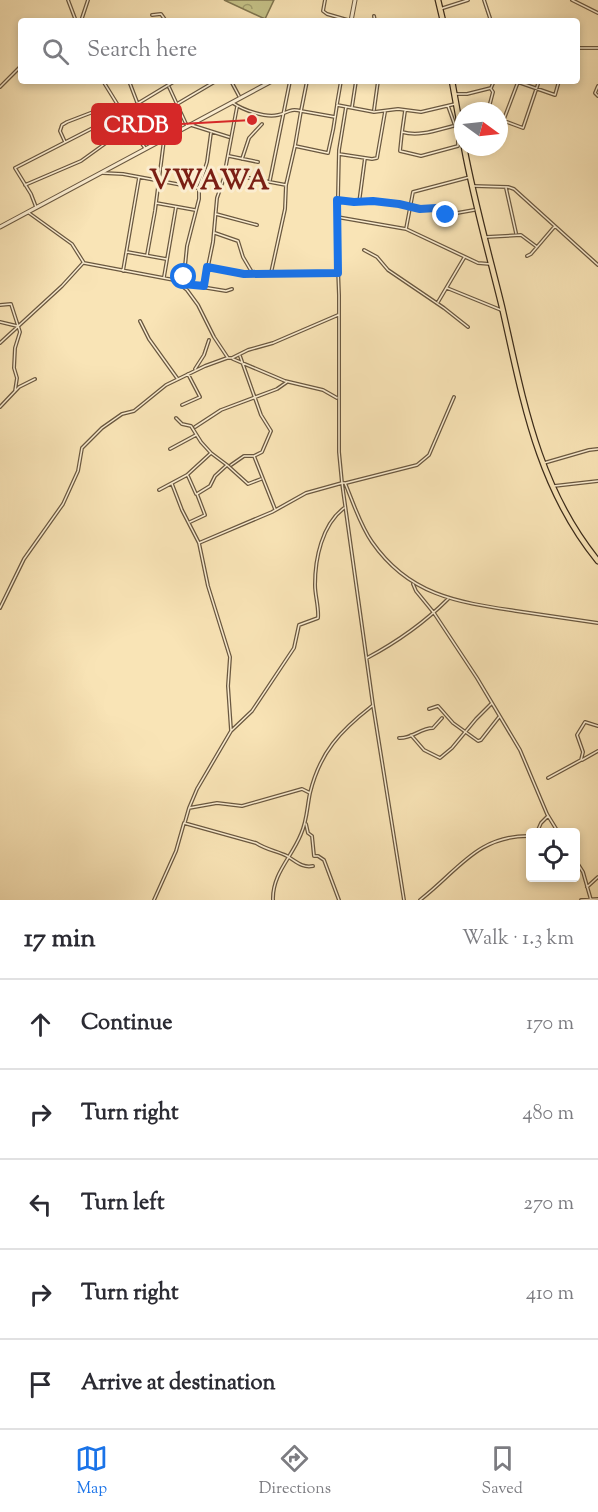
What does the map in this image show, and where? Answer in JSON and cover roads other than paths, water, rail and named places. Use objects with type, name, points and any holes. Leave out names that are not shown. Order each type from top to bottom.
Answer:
[{"type":"highway","points":[[438,0],[442,18]]},
{"type":"highway","points":[[452,84],[456,102]]},
{"type":"highway","points":[[466,156],[524,400],[542,464],[574,529],[598,561]]},
{"type":"street","points":[[68,0],[75,18]]},
{"type":"street","points":[[82,18],[88,0]]},
{"type":"street","points":[[325,0],[323,10],[327,14],[342,18]]},
{"type":"street","points":[[352,18],[355,0]]},
{"type":"street","points":[[440,9],[468,0]]},
{"type":"street","points":[[484,0],[490,18]]},
{"type":"street","points":[[572,0],[598,13]]},
{"type":"street","points":[[152,15],[161,14],[164,18]]},
{"type":"street","points":[[580,48],[598,48]]},
{"type":"street","points":[[0,87],[18,69]]},
{"type":"street","points":[[105,84],[145,149]]},
{"type":"street","points":[[130,84],[137,103]]},
{"type":"street","points":[[36,208],[26,185],[15,168],[122,113],[171,84]]},
{"type":"street","points":[[26,185],[81,161],[106,143],[133,131],[211,84]]},
{"type":"street","points":[[233,84],[240,98]]},
{"type":"street","points":[[0,227],[266,84]]},
{"type":"street","points":[[270,181],[289,84]]},
{"type":"street","points":[[270,274],[285,209],[286,185],[306,84]]},
{"type":"street","points":[[295,146],[328,153],[340,84]]},
{"type":"street","points":[[352,108],[356,84]]},
{"type":"street","points":[[374,112],[378,84]]},
{"type":"street","points":[[490,102],[493,84]]},
{"type":"street","points":[[508,106],[516,84]]},
{"type":"street","points":[[524,84],[555,95],[558,84]]},
{"type":"street","points":[[508,122],[523,128],[538,84]]},
{"type":"street","points":[[168,86],[189,126],[230,137]]},
{"type":"street","points":[[598,86],[595,93],[598,96]]},
{"type":"street","points":[[454,93],[467,94],[491,88]]},
{"type":"street","points":[[232,102],[241,109],[277,116],[289,110]]},
{"type":"street","points":[[337,105],[374,112],[398,109],[421,112],[454,104]]},
{"type":"street","points":[[204,286],[214,232],[217,198],[224,177],[237,106]]},
{"type":"street","points":[[402,132],[421,134],[454,126],[448,106]]},
{"type":"street","points":[[65,142],[60,130],[67,122],[106,107],[116,116]]},
{"type":"street","points":[[284,107],[289,110],[335,117]]},
{"type":"street","points":[[346,107],[339,154],[337,200],[339,452],[373,705],[404,900]]},
{"type":"street","points":[[339,154],[377,158],[385,111]]},
{"type":"street","points":[[405,111],[400,151],[421,156],[454,147]]},
{"type":"street","points":[[242,159],[249,138],[262,124]]},
{"type":"street","points":[[182,285],[187,246],[199,188],[206,169],[211,133]]},
{"type":"street","points":[[147,255],[164,139]]},
{"type":"street","points":[[228,156],[258,162]]},
{"type":"street","points":[[359,202],[365,167],[364,157]]},
{"type":"street","points":[[102,173],[199,188]]},
{"type":"street","points":[[224,177],[228,174],[286,185]]},
{"type":"street","points":[[123,271],[139,177]]},
{"type":"street","points":[[406,229],[413,192],[471,177]]},
{"type":"street","points":[[473,186],[514,189],[598,265]]},
{"type":"street","points":[[506,187],[516,235]]},
{"type":"street","points":[[337,200],[373,201],[420,209],[436,208],[446,215],[478,209]]},
{"type":"street","points":[[156,203],[196,210]]},
{"type":"street","points":[[164,278],[176,207]]},
{"type":"street","points":[[29,212],[72,244],[84,263],[174,280],[182,285],[198,305],[214,337],[228,358]]},
{"type":"street","points":[[215,214],[257,225]]},
{"type":"street","points":[[337,217],[406,229],[478,263],[491,264]]},
{"type":"street","points":[[527,256],[556,226]]},
{"type":"street","points":[[214,232],[238,241],[243,257],[254,274]]},
{"type":"street","points":[[485,237],[516,235],[537,247]]},
{"type":"street","points":[[364,250],[468,327]]},
{"type":"street","points":[[126,251],[167,260]]},
{"type":"street","points":[[437,303],[464,257]]},
{"type":"street","points":[[0,342],[84,263]]},
{"type":"street","points":[[207,267],[254,274],[338,273]]},
{"type":"street","points":[[182,285],[204,286],[226,291],[232,289]]},
{"type":"street","points":[[447,288],[499,311],[502,310]]},
{"type":"street","points":[[0,305],[11,304],[20,332],[15,348],[14,368],[17,378],[15,391]]},
{"type":"street","points":[[232,358],[339,314]]},
{"type":"street","points":[[140,321],[149,339],[177,378]]},
{"type":"street","points":[[0,322],[18,326]]},
{"type":"street","points":[[193,371],[204,354],[209,340]]},
{"type":"street","points":[[197,495],[210,486],[215,476],[228,466],[244,456],[254,456],[262,452],[271,431],[261,415],[239,355]]},
{"type":"street","points":[[0,608],[24,559],[63,504],[78,471],[82,448],[102,428],[122,414],[134,411],[177,378],[232,358],[287,381],[323,390],[339,398]]},
{"type":"street","points":[[182,405],[200,397],[188,373]]},
{"type":"street","points":[[0,407],[15,391],[35,379]]},
{"type":"street","points":[[194,428],[221,410],[277,389],[287,381]]},
{"type":"street","points":[[199,543],[275,510],[311,491],[417,465],[429,455],[454,397]]},
{"type":"street","points":[[176,418],[182,424],[194,428],[196,435],[211,453],[248,484],[262,479]]},
{"type":"street","points":[[170,449],[196,435]]},
{"type":"street","points":[[542,464],[598,449]]},
{"type":"street","points":[[159,490],[188,475],[211,453]]},
{"type":"street","points":[[254,456],[275,510]]},
{"type":"street","points":[[188,475],[206,514],[189,522]]},
{"type":"street","points":[[551,486],[598,481]]},
{"type":"street","points":[[343,483],[370,540],[386,560],[413,583],[448,599],[468,604],[598,623]]},
{"type":"street","points":[[172,484],[199,543],[208,586],[230,657],[228,686],[231,731]]},
{"type":"street","points":[[154,900],[176,851],[197,789],[231,731],[252,711],[294,648],[299,625],[318,618],[315,588],[316,554],[335,515],[345,507]]},
{"type":"street","points":[[413,583],[520,750],[548,816],[556,828]]},
{"type":"street","points":[[367,658],[397,642],[448,599]]},
{"type":"street","points":[[411,735],[424,750],[440,758],[492,704]]},
{"type":"street","points":[[273,900],[274,881],[289,858],[305,823],[315,773],[328,748],[348,725],[373,705]]},
{"type":"street","points":[[429,709],[438,706],[473,740],[480,741],[499,716]]},
{"type":"street","points":[[399,738],[405,738],[421,729],[433,728],[442,718]]},
{"type":"street","points":[[582,760],[584,755],[577,738],[578,733],[585,722],[598,726]]},
{"type":"street","points":[[548,778],[598,752]]},
{"type":"street","points":[[189,808],[217,803],[242,806],[302,789],[310,793]]},
{"type":"street","points":[[539,828],[548,816]]},
{"type":"street","points":[[184,823],[256,843],[304,867],[313,866]]},
{"type":"street","points":[[305,823],[308,833],[312,836],[314,856],[324,860],[339,900]]},
{"type":"street","points":[[420,900],[468,856],[482,847],[509,837],[526,836]]},
{"type":"street","points":[[580,868],[591,900]]},
{"type":"street","points":[[587,888],[598,877]]},
{"type":"street","points":[[581,900],[598,899]]},
{"type":"place","name":"CRDB","points":[[252,120]]},
{"type":"district","name":"VWAWA","points":[[210,182]]}]
